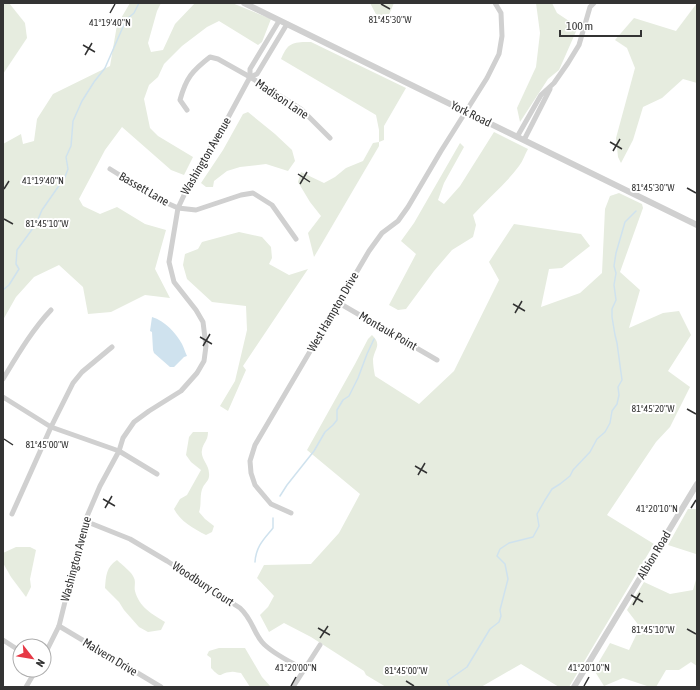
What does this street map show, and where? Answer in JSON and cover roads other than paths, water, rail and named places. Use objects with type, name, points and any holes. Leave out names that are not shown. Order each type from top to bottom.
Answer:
[{"type":"street","name":"York Road","points":[[244,3],[697,224]]},
{"type":"street","name":"West Hampton Drive","points":[[291,514],[271,504],[255,485],[251,473],[250,461],[255,445],[369,251],[382,232],[398,221],[408,207],[440,151],[487,78],[499,54],[502,36],[501,13],[495,3]]},
{"type":"street","points":[[524,140],[554,83],[579,44],[590,8],[594,3]]},
{"type":"street","name":"Washington Avenue","points":[[52,640],[59,626],[85,521],[100,486],[119,451],[123,438],[134,422],[182,391],[197,373],[204,361],[206,346],[203,322],[196,310],[174,282],[169,262],[178,208],[193,176],[223,127],[250,77],[250,69],[279,21]]},
{"type":"street","name":"Washington Avenue","points":[[250,77],[257,74],[287,24]]},
{"type":"street","name":"Madison Lane","points":[[187,110],[180,100],[184,86],[193,70],[210,57],[218,59],[250,77],[301,109],[330,138]]},
{"type":"street","points":[[517,137],[541,96],[554,83]]},
{"type":"street","name":"Bassett Lane","points":[[110,169],[158,199],[178,208]]},
{"type":"street","points":[[178,208],[196,210],[253,192],[272,205],[296,239]]},
{"type":"street","name":"Montauk Point","points":[[339,303],[437,360]]},
{"type":"street","points":[[3,379],[43,318],[51,310]]},
{"type":"street","points":[[12,514],[51,427],[74,383],[82,372],[112,347]]},
{"type":"street","points":[[3,397],[51,427],[119,451],[157,474]]},
{"type":"street","name":"Albion Road","points":[[575,687],[697,484]]},
{"type":"street","name":"Woodbury Court","points":[[85,521],[130,539],[240,608],[247,615],[262,642],[271,650],[304,669]]},
{"type":"street","name":"Malvern Drive","points":[[59,626],[161,687]]},
{"type":"street","points":[[3,640],[12,646]]},
{"type":"street","points":[[293,687],[320,645]]},
{"type":"street","points":[[26,687],[31,678]]},
{"type":"water","points":[[152,317],[161,321],[169,328],[176,335],[183,346],[187,356],[174,367],[170,367],[154,353],[152,332],[150,331]]},
{"type":"waterway","points":[[3,290],[9,285],[19,269],[16,264],[17,250],[36,224],[42,210],[65,177],[68,169],[66,157],[71,146],[73,121],[82,101],[105,68],[126,20],[134,13],[139,3]]},
{"type":"waterway","points":[[450,687],[447,681],[467,667],[490,629],[499,622],[501,616],[500,610],[508,579],[505,564],[497,556],[500,549],[509,543],[533,537],[539,526],[537,514],[552,489],[570,476],[573,470],[590,452],[597,439],[605,432],[610,423],[612,411],[617,404],[619,395],[618,387],[622,380],[612,317],[612,309],[616,300],[614,285],[616,273],[614,266],[616,253],[625,222],[636,211]]},
{"type":"waterway","points":[[280,496],[314,451],[325,432],[337,420],[337,410],[343,400],[349,396],[374,339]]},
{"type":"waterway","points":[[255,562],[259,547],[273,528],[273,518]]}]
